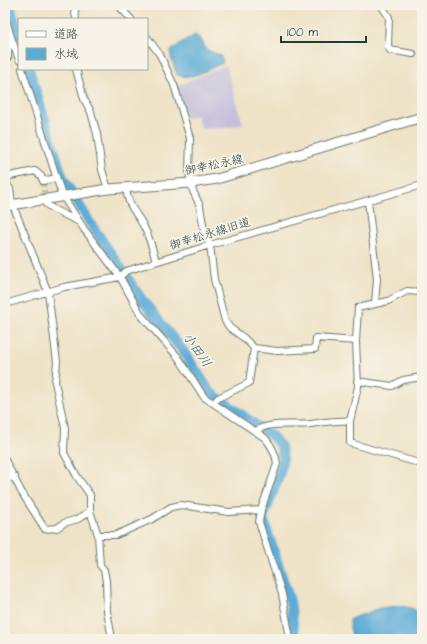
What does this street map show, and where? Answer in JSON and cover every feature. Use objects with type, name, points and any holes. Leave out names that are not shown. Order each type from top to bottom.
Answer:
[{"type":"main road","name":"御幸松永線","points":[[9,204],[108,189],[192,183],[243,172],[422,117]]},
{"type":"street","points":[[74,5],[76,18]]},
{"type":"street","points":[[118,5],[130,18]]},
{"type":"street","points":[[381,5],[389,17],[388,47],[390,50],[413,54]]},
{"type":"street","points":[[5,17],[18,57]]},
{"type":"street","points":[[5,60],[8,57],[9,30]]},
{"type":"street","points":[[148,38],[160,55],[174,85],[190,138],[189,173],[200,206],[204,231],[210,245],[214,279],[225,321],[230,328],[254,348],[277,351],[315,348],[316,338],[356,342]]},
{"type":"street","points":[[22,70],[50,154],[56,178],[68,195],[81,223],[123,274],[141,316],[178,357],[204,397],[215,401],[258,429],[273,447],[277,464],[261,510],[259,522],[282,594],[290,639]]},
{"type":"street","points":[[76,70],[84,99],[91,112],[97,134],[102,170],[108,189]]},
{"type":"street","points":[[5,177],[35,171],[41,176],[43,181],[56,178]]},
{"type":"street","points":[[5,181],[10,189],[9,204],[48,292],[57,362],[55,382],[65,428],[64,453],[78,478],[90,495],[90,511],[98,534],[100,565],[104,570],[106,581],[107,611],[112,639]]},
{"type":"street","name":"御幸松永線旧道","points":[[5,304],[64,287],[123,274],[156,261],[422,185]]},
{"type":"street","points":[[126,188],[127,202],[137,214],[145,230],[156,261]]},
{"type":"street","points":[[368,201],[377,279],[375,302]]},
{"type":"street","points":[[46,204],[81,223]]},
{"type":"street","points":[[422,292],[407,291],[388,301],[375,302],[358,308],[356,342],[357,381],[350,421],[350,443],[422,464]]},
{"type":"street","points":[[215,401],[249,383],[254,348]]},
{"type":"street","points":[[357,381],[392,386],[403,380],[422,377]]},
{"type":"street","points":[[258,429],[279,424],[310,424],[330,420],[350,421]]},
{"type":"street","points":[[5,460],[22,493],[45,529],[57,528],[64,523],[78,520],[90,511]]},
{"type":"street","points":[[5,478],[15,477]]},
{"type":"street","points":[[98,534],[116,535],[152,519],[171,507],[181,505],[229,512],[261,510]]},
{"type":"shaded area","points":[[226,65],[243,124],[226,128],[201,129],[196,115],[186,118],[176,86]]},
{"type":"water","points":[[195,35],[201,39],[206,49],[221,56],[223,63],[194,75],[177,75],[171,58],[171,51],[179,44]]},
{"type":"water","points":[[400,606],[414,609],[420,615],[422,639],[353,639],[350,628],[350,619],[380,608]]},
{"type":"waterway","name":"小田川","points":[[10,5],[18,33]]},
{"type":"waterway","name":"小田川","points":[[29,70],[63,178],[89,221],[143,301],[184,352],[210,392],[273,437],[281,447],[283,459],[280,473],[263,518],[290,601],[294,632],[297,639]]},
{"type":"tunnel","points":[[43,181],[45,201]]}]
